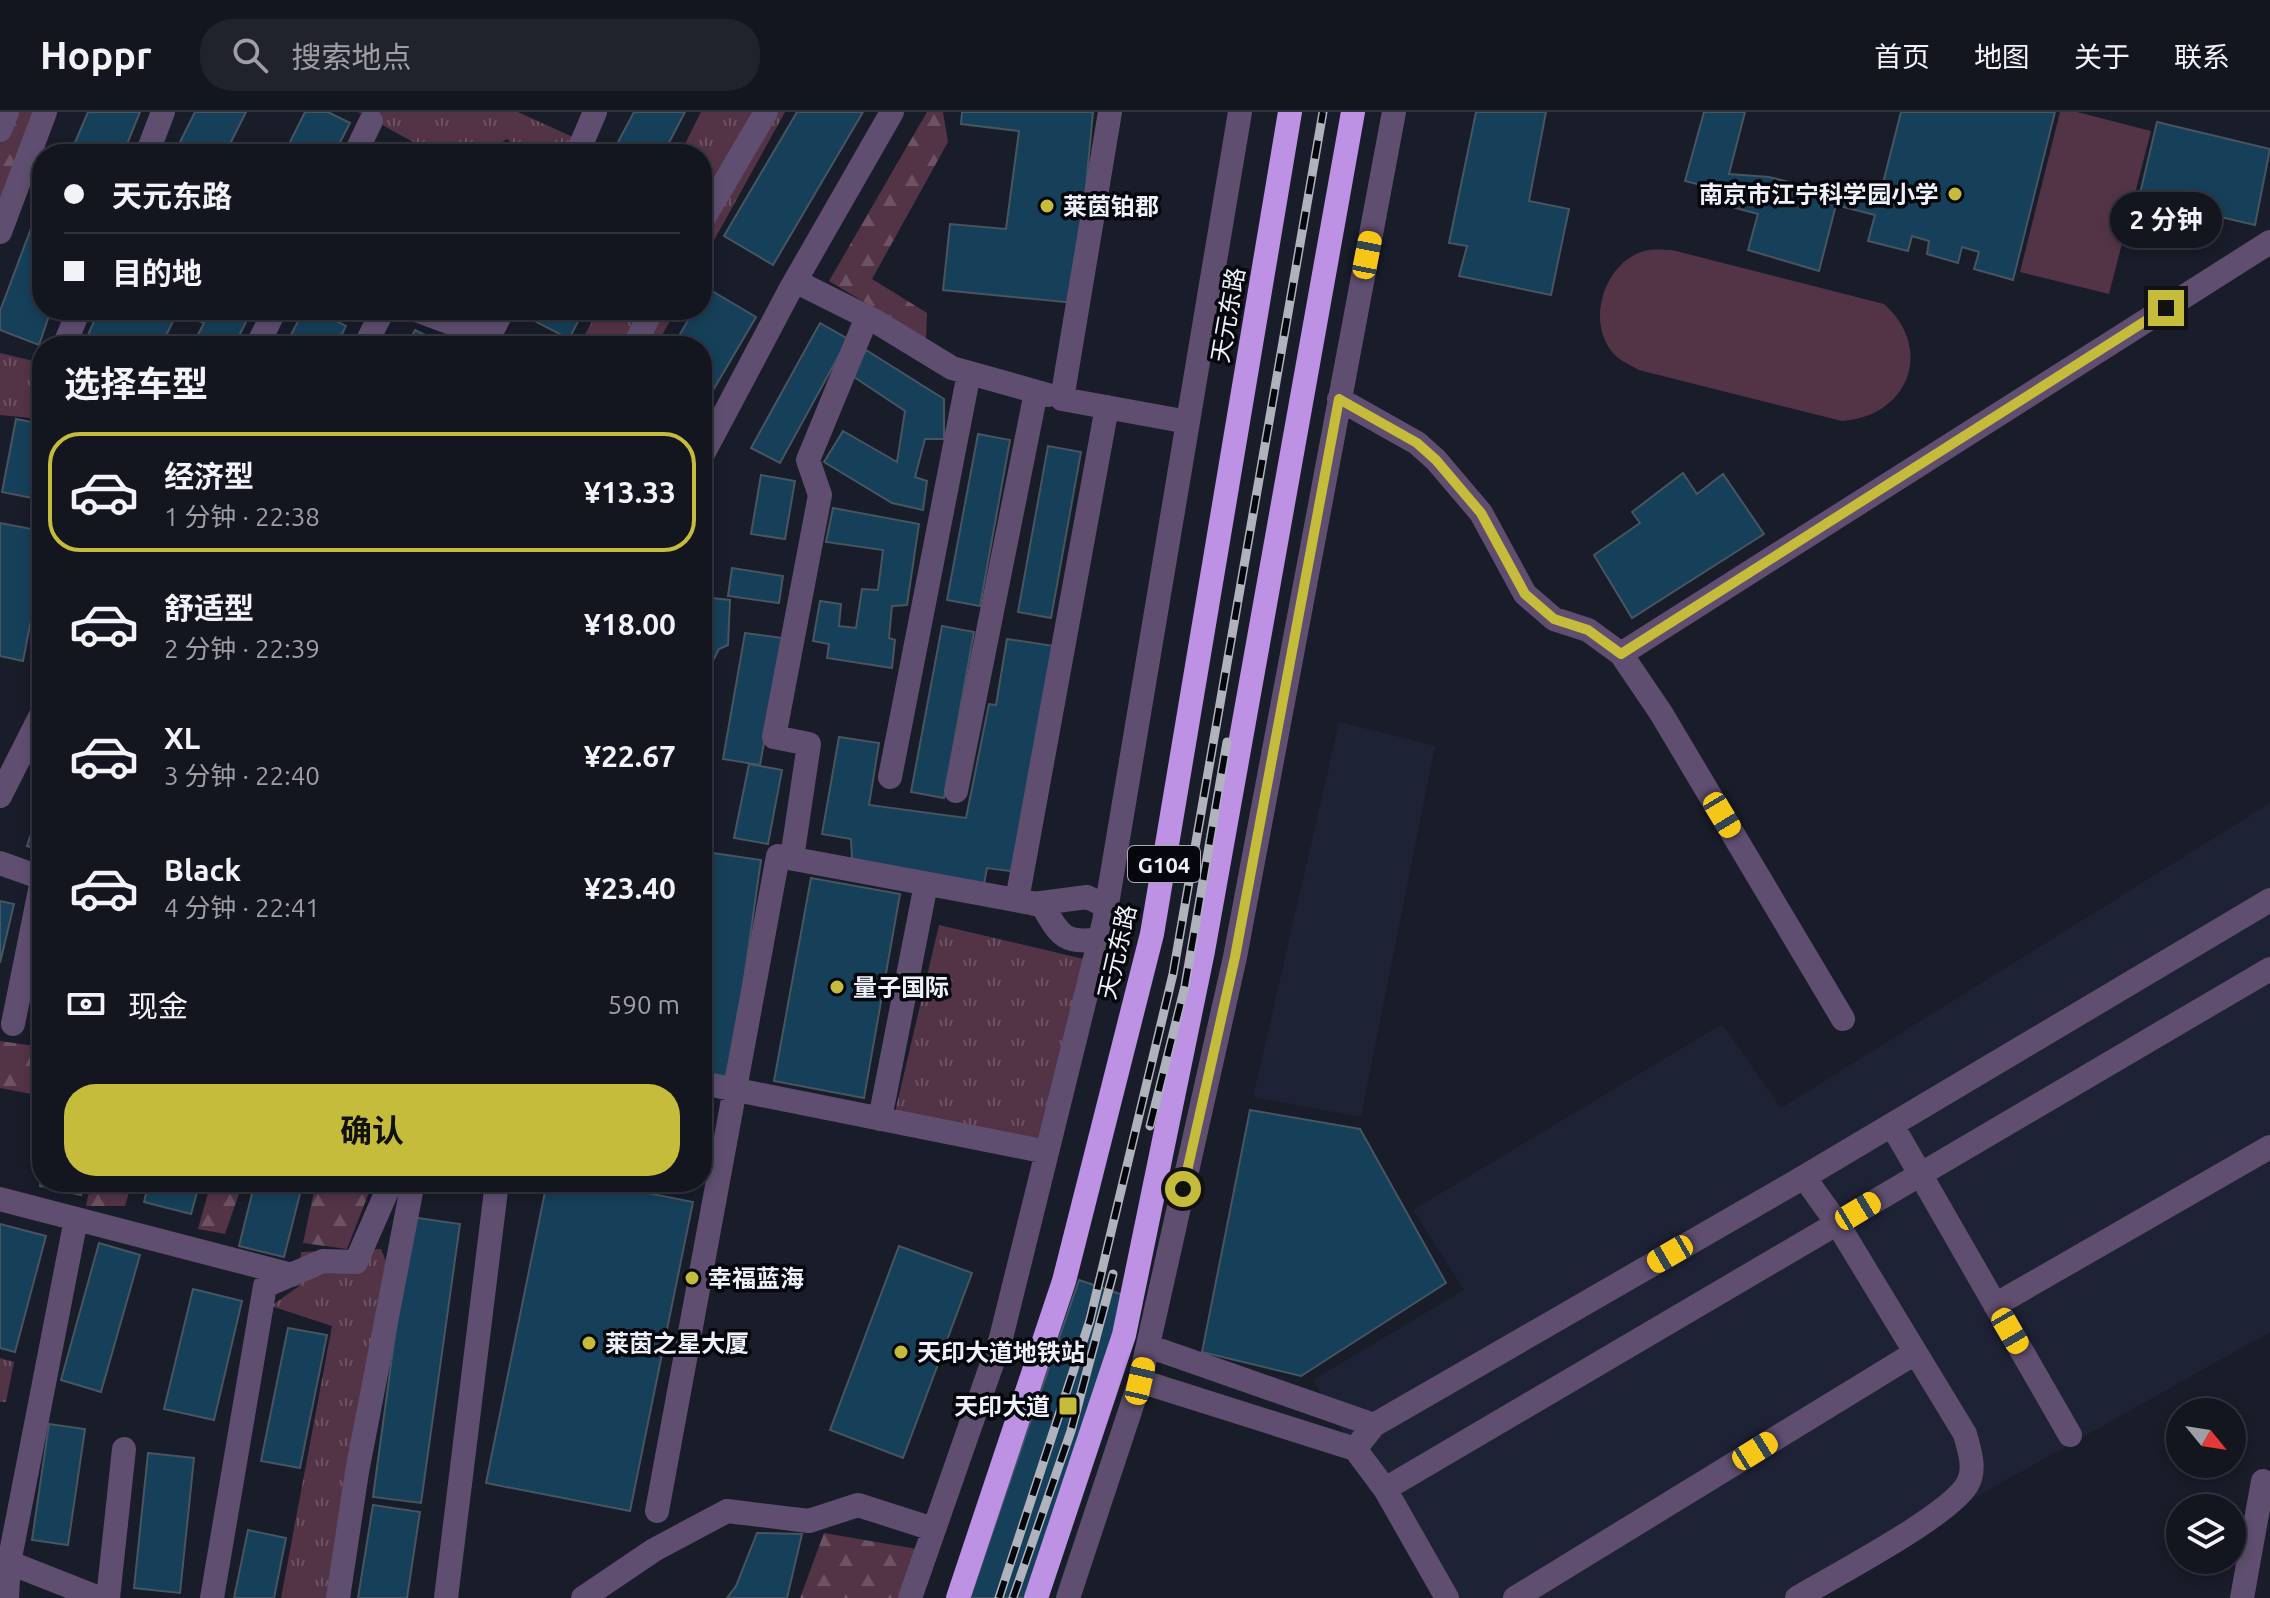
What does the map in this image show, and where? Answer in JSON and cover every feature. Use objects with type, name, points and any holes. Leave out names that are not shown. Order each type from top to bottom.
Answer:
[{"type":"highway","name":"天元东路","points":[[958,1598],[1064,1281],[1152,934],[1290,112]]},
{"type":"highway","name":"G104","points":[[1036,1598],[1124,1335],[1203,951],[1353,112]]},
{"type":"street","points":[[0,130],[7,112]]},
{"type":"street","points":[[33,144],[45,112]]},
{"type":"street","points":[[151,144],[163,112]]},
{"type":"street","points":[[581,144],[595,112]]},
{"type":"street","points":[[712,204],[766,112]]},
{"type":"street","points":[[712,437],[795,281],[892,112]]},
{"type":"street","points":[[1062,399],[1110,112]]},
{"type":"street","name":"天元东路","points":[[910,1598],[1001,1338],[1099,939],[1240,112]]},
{"type":"street","points":[[1068,1598],[1140,1381],[1235,957],[1394,112]]},
{"type":"street","points":[[360,144],[371,121]]},
{"type":"street","points":[[0,232],[32,147]]},
{"type":"street","points":[[1621,654],[2270,242]]},
{"type":"street","points":[[795,281],[867,317],[952,368],[1062,399],[1188,422]]},
{"type":"street","points":[[792,858],[809,744],[774,737],[820,495],[808,460],[867,317]]},
{"type":"street","points":[[439,320],[476,336]]},
{"type":"street","points":[[890,777],[969,373]]},
{"type":"street","points":[[956,791],[1036,392]]},
{"type":"street","points":[[1339,399],[1417,443],[1436,460],[1481,513],[1525,594],[1554,619],[1588,630],[1621,654],[1661,713],[1843,1019]]},
{"type":"street","points":[[1026,902],[1107,407]]},
{"type":"street","points":[[0,796],[32,733]]},
{"type":"street","points":[[712,1164],[735,1090],[778,856],[1042,905],[1058,932],[1068,938],[1077,943],[1099,939]]},
{"type":"street","points":[[0,863],[32,875]]},
{"type":"street","points":[[880,1119],[926,884]]},
{"type":"street","points":[[1026,902],[1087,897],[1106,906]]},
{"type":"street","points":[[1355,1449],[1374,1425],[1804,1177],[2270,900]]},
{"type":"street","points":[[13,1024],[32,929]]},
{"type":"street","points":[[1385,1489],[2270,969]]},
{"type":"street","points":[[712,1085],[1047,1152]]},
{"type":"street","points":[[1892,1125],[2070,1435]]},
{"type":"street","points":[[1995,1305],[2270,1147]]},
{"type":"street","points":[[1797,1598],[1949,1506],[1969,1482],[1971,1458],[1965,1434],[1837,1223],[1804,1177]]},
{"type":"street","points":[[212,1598],[265,1286],[323,1261],[356,1262],[387,1192]]},
{"type":"street","points":[[338,1598],[357,1472],[411,1192]]},
{"type":"street","points":[[446,1598],[496,1192]]},
{"type":"street","points":[[657,1511],[707,1192]]},
{"type":"street","points":[[0,1199],[292,1275]]},
{"type":"street","points":[[7,1598],[5,1561],[76,1219]]},
{"type":"street","points":[[1148,1346],[1374,1425]]},
{"type":"street","points":[[1515,1598],[1915,1353]]},
{"type":"street","points":[[1140,1381],[1355,1449],[1385,1489],[1447,1598]]},
{"type":"street","points":[[108,1598],[124,1449]]},
{"type":"street","points":[[2242,1598],[2263,1481]]},
{"type":"street","points":[[583,1598],[654,1550],[727,1511],[809,1521],[858,1505],[933,1529]]},
{"type":"street","points":[[5,1561],[99,1598]]},
{"type":"shaded area","points":[[1339,722],[1435,746],[1361,1117],[1253,1097]]},
{"type":"shaded area","points":[[2270,803],[2270,1332],[1796,1598],[1441,1598],[1313,1380],[1464,1290],[1413,1210],[1722,1024],[1781,1108]]},
{"type":"green space","points":[[11,112],[41,112],[0,218],[0,142]]},
{"type":"green space","points":[[358,112],[518,112],[588,144],[513,144],[507,139],[497,144],[414,142]]},
{"type":"green space","points":[[701,112],[785,112],[712,244],[712,144],[685,144]]},
{"type":"green space","points":[[927,112],[943,112],[948,142],[872,279],[927,313],[926,339],[829,281]]},
{"type":"green space","points":[[2060,112],[2077,112],[2151,131],[2109,294],[2020,272]]},
{"type":"green space","points":[[1672,250],[1884,304],[1900,322],[1908,341],[1911,360],[1907,378],[1898,394],[1884,407],[1865,417],[1842,421],[1639,370],[1621,360],[1605,340],[1601,326],[1600,311],[1609,281],[1628,259],[1641,252]]},
{"type":"green space","points":[[593,320],[670,320],[662,336],[584,336]]},
{"type":"green space","points":[[0,353],[32,361],[32,418],[0,415]]},
{"type":"green space","points":[[939,925],[1088,960],[1043,1147],[895,1112]]},
{"type":"green space","points":[[0,1041],[32,1046],[32,1094],[0,1088]]},
{"type":"green space","points":[[89,1192],[129,1192],[125,1206],[86,1206]]},
{"type":"green space","points":[[208,1192],[240,1192],[225,1234],[198,1229]]},
{"type":"green space","points":[[314,1192],[369,1192],[347,1249],[303,1243]]},
{"type":"green space","points":[[381,1249],[390,1271],[350,1598],[281,1598],[332,1326],[271,1306],[299,1286],[301,1252]]},
{"type":"green space","points":[[0,1358],[14,1362],[6,1402],[0,1402]]},
{"type":"green space","points":[[824,1533],[917,1549],[899,1598],[800,1598]]},
{"type":"building","points":[[88,112],[140,112],[127,144],[74,144]]},
{"type":"building","points":[[195,112],[246,112],[230,144],[179,144]]},
{"type":"building","points":[[305,112],[328,112],[350,123],[339,144],[289,144]]},
{"type":"building","points":[[634,112],[685,112],[668,144],[618,142]]},
{"type":"building","points":[[797,112],[863,112],[773,265],[724,236]]},
{"type":"building","name":"莱茵铂郡","points":[[962,112],[1093,112],[1075,303],[943,290],[950,224],[1006,229],[1019,131],[961,124]]},
{"type":"building","points":[[1476,112],[1546,112],[1529,201],[1569,209],[1551,295],[1459,276],[1467,246],[1449,243]]},
{"type":"building","name":"南京市江宁科学园小学","points":[[1704,112],[1745,112],[1729,174],[1769,177],[1862,200],[1881,191],[1901,112],[2055,112],[2013,280],[1974,269],[1979,252],[1962,247],[1958,263],[1927,254],[1929,241],[1912,236],[1908,251],[1868,241],[1875,215],[1836,205],[1819,271],[1748,250],[1758,214],[1721,204],[1725,191],[1685,181]]},
{"type":"building","points":[[2157,122],[2270,149],[2255,225],[2139,198]]},
{"type":"building","points":[[32,226],[32,320],[48,320],[42,336],[32,336],[32,342],[0,330],[0,311]]},
{"type":"building","points":[[712,291],[756,317],[712,392],[712,336],[679,336],[688,320],[712,320]]},
{"type":"building","points":[[95,320],[174,320],[166,336],[88,336]]},
{"type":"building","points":[[196,320],[247,320],[239,336],[197,336],[204,323]]},
{"type":"building","points":[[299,320],[334,320],[346,326],[341,336],[290,336]]},
{"type":"building","points":[[533,320],[579,320],[571,336],[563,336]]},
{"type":"building","points":[[820,323],[848,339],[780,463],[751,448]]},
{"type":"building","points":[[415,330],[427,336],[412,336]]},
{"type":"building","points":[[866,350],[944,399],[944,439],[925,439],[915,477],[927,481],[923,510],[892,503],[824,462],[843,431],[897,462],[905,411],[851,375]]},
{"type":"building","points":[[16,419],[32,422],[32,498],[2,492]]},
{"type":"building","points":[[978,434],[1010,440],[980,606],[947,600]]},
{"type":"building","points":[[1048,446],[1081,452],[1051,618],[1018,612]]},
{"type":"building","points":[[1683,473],[1697,494],[1723,474],[1764,534],[1632,618],[1594,555],[1640,523],[1632,512]]},
{"type":"building","points":[[761,475],[795,481],[785,539],[751,534]]},
{"type":"building","points":[[833,508],[919,524],[907,605],[892,606],[889,638],[895,640],[892,668],[827,658],[829,644],[813,641],[820,601],[841,604],[839,626],[856,628],[862,589],[878,590],[883,550],[826,542]]},
{"type":"building","points":[[0,523],[32,529],[32,615],[23,661],[0,656]]},
{"type":"building","points":[[732,568],[783,576],[779,603],[728,596]]},
{"type":"building","points":[[712,598],[730,600],[728,645],[719,649],[712,663]]},
{"type":"building","points":[[942,626],[974,632],[944,798],[911,792]]},
{"type":"building","points":[[745,633],[783,638],[760,765],[723,759]]},
{"type":"building","points":[[1007,639],[1054,646],[1017,872],[987,868],[984,884],[852,859],[851,839],[822,834],[839,737],[879,743],[869,805],[966,818],[989,704],[996,705]]},
{"type":"building","points":[[749,764],[782,770],[768,844],[734,838]]},
{"type":"building","points":[[32,831],[32,848],[27,846]]},
{"type":"building","points":[[713,853],[761,860],[730,1078],[712,1075]]},
{"type":"building","name":"量子国际","points":[[811,878],[900,894],[864,1098],[774,1081]]},
{"type":"building","points":[[0,901],[14,904],[0,963]]},
{"type":"building","points":[[1250,1110],[1360,1129],[1446,1283],[1301,1376],[1202,1352]]},
{"type":"building","points":[[146,1192],[197,1192],[191,1214],[144,1202]]},
{"type":"building","points":[[252,1192],[300,1192],[284,1257],[239,1246]]},
{"type":"building","name":"莱茵之星大厦","points":[[545,1192],[642,1192],[693,1202],[630,1511],[486,1483]]},
{"type":"building","points":[[411,1217],[460,1224],[421,1503],[373,1497]]},
{"type":"building","points":[[0,1224],[46,1236],[15,1352],[0,1348]]},
{"type":"building","points":[[99,1243],[140,1255],[101,1392],[61,1380]]},
{"type":"building","name":"天印大道地铁站","points":[[899,1246],[972,1273],[903,1458],[830,1430]]},
{"type":"building","name":"天印大道","points":[[1079,1280],[1129,1297],[1037,1598],[970,1598]]},
{"type":"building","points":[[193,1289],[242,1301],[214,1420],[164,1409]]},
{"type":"building","points":[[288,1328],[327,1335],[300,1468],[261,1461]]},
{"type":"building","points":[[49,1424],[85,1429],[68,1545],[32,1540]]},
{"type":"building","points":[[148,1453],[194,1458],[180,1593],[134,1588]]},
{"type":"building","points":[[373,1505],[420,1512],[407,1598],[358,1598]]},
{"type":"building","points":[[248,1530],[286,1538],[274,1598],[234,1598]]},
{"type":"building","points":[[757,1533],[802,1534],[787,1598],[727,1598],[736,1586]]},
{"type":"railway","points":[[999,1598],[1090,1320],[1173,974],[1323,112]]},
{"type":"railway","points":[[1150,1126],[1185,986],[1227,742]]},
{"type":"railway","points":[[1013,1598],[1071,1431],[1113,1274]]},
{"type":"place","name":"南京市江宁科学园小学","points":[[1955,194]]},
{"type":"place","name":"莱茵铂郡","points":[[1047,206]]},
{"type":"place","name":"量子国际","points":[[837,987]]},
{"type":"place","name":"幸福蓝海","points":[[692,1278]]},
{"type":"place","name":"莱茵之星大厦","points":[[589,1343]]},
{"type":"place","name":"天印大道地铁站","points":[[901,1352]]},
{"type":"place","name":"天印大道","points":[[1068,1406]]},
{"type":"route","points":[[1183,1189],[1235,957],[1339,399],[1417,443],[1436,460],[1481,513],[1525,594],[1554,619],[1588,630],[1621,654],[2166,308]]}]
